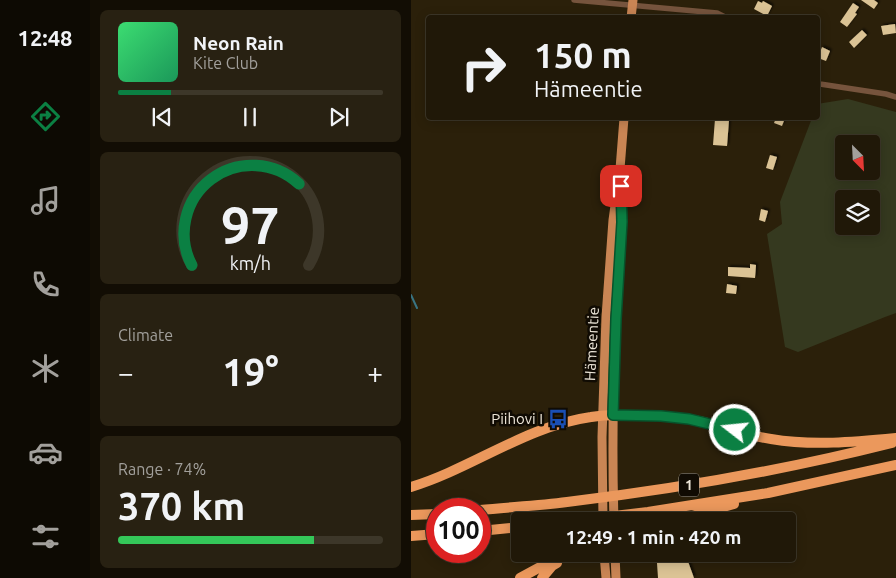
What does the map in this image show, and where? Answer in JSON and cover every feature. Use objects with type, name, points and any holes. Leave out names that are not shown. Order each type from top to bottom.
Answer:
[{"type":"highway","points":[[411,487],[463,467],[548,427],[572,420],[608,415],[661,416],[689,419],[753,436],[806,443],[839,443],[896,438]]},
{"type":"highway","name":"1","points":[[491,509],[565,502],[698,484],[791,466],[896,442]]},
{"type":"highway","name":"1","points":[[648,512],[769,493],[896,465]]},
{"type":"highway","points":[[705,512],[769,493]]},
{"type":"highway","points":[[411,515],[426,514]]},
{"type":"highway","points":[[491,530],[511,528]]},
{"type":"highway","points":[[411,536],[426,535]]},
{"type":"highway","points":[[520,578],[552,562]]},
{"type":"highway","points":[[542,578],[552,566],[558,562]]},
{"type":"main road","name":"Hämeentie","points":[[603,512],[602,479],[616,319],[622,222],[621,169],[624,120]]},
{"type":"main road","name":"Hämeentie","points":[[608,415],[614,512]]},
{"type":"main road","points":[[605,562],[606,578]]},
{"type":"main road","points":[[615,562],[616,578]]},
{"type":"street","points":[[574,0],[632,3],[721,15]]},
{"type":"street","points":[[820,84],[896,97]]},
{"type":"green space","points":[[848,99],[896,112],[896,313],[798,352],[785,347],[767,234],[782,224],[780,202],[811,120],[820,120],[820,104]]},
{"type":"building","points":[[861,0],[874,0],[878,3],[874,9]]},
{"type":"building","points":[[758,1],[762,3],[763,1],[772,6],[768,15],[754,9]]},
{"type":"building","points":[[853,3],[859,7],[855,13],[857,14],[847,27],[840,22]]},
{"type":"building","points":[[895,24],[896,33],[883,35],[881,26]]},
{"type":"building","points":[[862,30],[867,35],[854,48],[849,42]]},
{"type":"building","points":[[822,47],[830,51],[826,61],[820,59]]},
{"type":"building","points":[[715,120],[729,120],[727,146],[713,145]]},
{"type":"building","points":[[775,120],[784,120],[782,126],[774,123]]},
{"type":"building","points":[[770,155],[777,157],[773,170],[766,168]]},
{"type":"building","points":[[761,209],[768,211],[765,222],[759,220]]},
{"type":"building","points":[[750,264],[756,265],[755,278],[728,276],[728,267],[750,268]]},
{"type":"building","points":[[727,284],[737,286],[736,294],[726,293]]},
{"type":"building","points":[[688,562],[694,578],[658,578],[657,563]]},
{"type":"waterway","points":[[411,295],[417,308]]},
{"type":"place","name":"Piihovi I","points":[[558,419]]},
{"type":"route","points":[[621,186],[622,222],[613,415],[661,416],[689,419],[735,430]]}]
